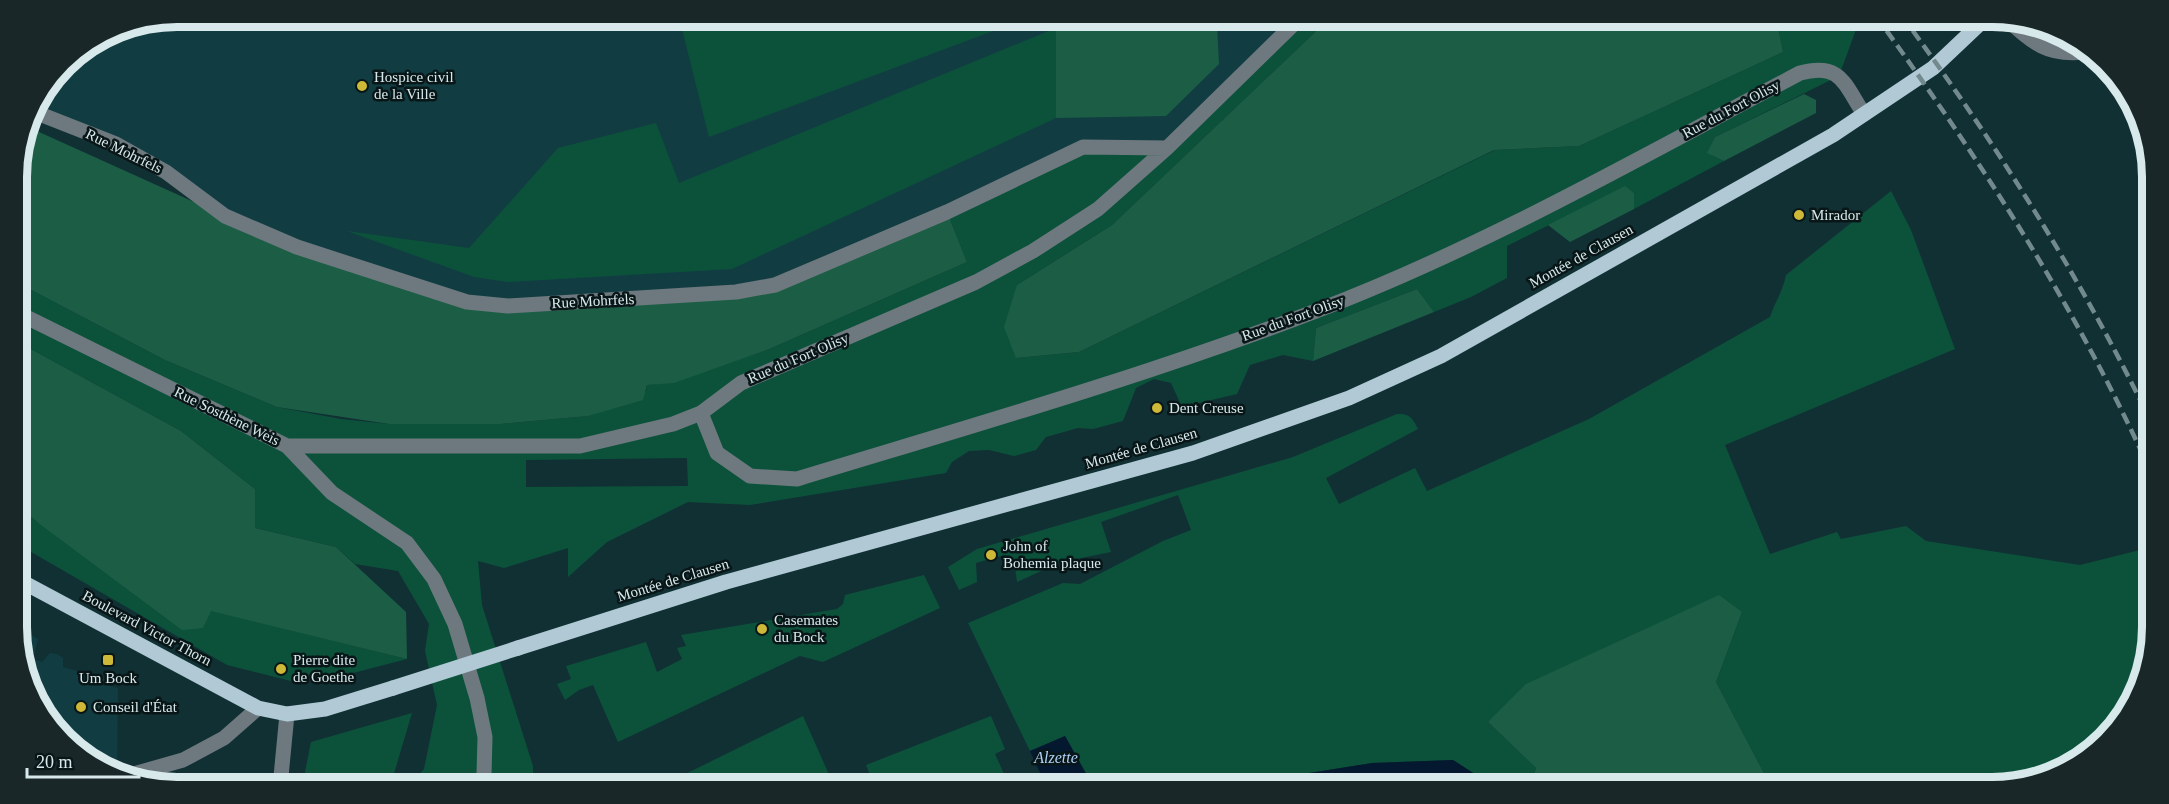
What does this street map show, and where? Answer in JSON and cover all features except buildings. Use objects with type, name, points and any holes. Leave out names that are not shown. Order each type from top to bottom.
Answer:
[{"type":"main road","name":"Montée de Clausen","points":[[258,708],[287,714],[325,709],[726,582],[1193,453],[1349,398],[1441,356],[1864,114],[1933,68],[1976,27]]},
{"type":"main road","name":"Boulevard Victor Thorn","points":[[27,584],[258,708]]},
{"type":"street","name":"Rue du Fort Olisy","points":[[287,446],[580,446],[673,424],[701,413],[741,382],[976,282],[1033,251],[1098,209],[1167,148],[1291,27]]},
{"type":"street","points":[[2018,30],[2035,45],[2070,54],[2076,53]]},
{"type":"street","name":"Rue du Fort Olisy","points":[[701,413],[717,453],[750,476],[797,479],[1133,376],[1317,311],[1475,243],[1800,73],[1819,68],[1839,76],[1864,114]]},
{"type":"street","name":"Rue Mohrfels","points":[[41,114],[116,144],[166,172],[225,216],[297,247],[467,302],[508,306],[736,292],[775,285],[947,212],[1083,147],[1167,148]]},
{"type":"street","name":"Rue Sosthène Weis","points":[[27,317],[287,446],[332,493],[407,543],[435,579],[455,624],[477,698],[484,737],[483,777]]},
{"type":"street","points":[[139,772],[183,759],[224,738],[258,708]]},
{"type":"street","points":[[281,777],[287,714]]},
{"type":"shaded area","points":[[167,27],[1292,27],[1167,148],[775,285],[467,302],[225,216],[166,172],[42,111],[71,71],[102,47],[129,35]]},
{"type":"shaded area","name":"Conseil d'État","points":[[27,633],[38,639],[33,659],[42,662],[50,653],[57,654],[63,658],[63,667],[111,681],[110,686],[118,688],[117,764],[78,740],[52,710],[35,675]]},
{"type":"green space","points":[[682,27],[1004,27],[709,137]]},
{"type":"green space","points":[[1217,27],[1219,64],[1166,116],[1056,118],[1056,28]]},
{"type":"green space","points":[[1292,27],[1320,27],[1112,225],[1017,285],[1016,358],[1079,352],[1495,150],[1579,146],[1783,52],[1778,27],[1857,27],[1839,76],[1715,137],[1708,153],[1724,161],[1634,209],[1634,193],[1625,187],[1507,246],[1507,278],[1471,297],[1434,312],[1417,289],[1316,328],[1313,361],[1283,355],[1250,365],[1237,394],[1182,407],[1171,383],[1154,379],[1136,388],[1123,421],[1093,429],[1078,428],[1046,437],[1036,450],[1014,456],[989,450],[969,451],[952,462],[946,473],[750,505],[688,502],[607,542],[568,577],[568,548],[504,568],[478,561],[482,605],[533,766],[533,777],[417,777],[424,769],[437,705],[425,651],[429,624],[398,571],[355,564],[336,547],[255,528],[255,489],[181,431],[27,347],[27,288],[165,360],[277,407],[341,419],[389,424],[500,424],[588,416],[646,391],[647,385],[674,382],[767,350],[967,262],[947,212],[1083,147],[1167,148]],"holes":[[[687,458],[688,486],[526,487],[526,460]]]},
{"type":"green space","points":[[1320,27],[1778,27],[1783,52],[1579,146],[1494,150],[1079,352],[1016,358],[1004,327],[1017,285],[1112,225]]},
{"type":"green space","points":[[1056,28],[1056,118],[732,269],[508,282],[474,277],[347,231],[469,248],[558,148],[656,123],[679,183]]},
{"type":"green space","points":[[1804,94],[1816,100],[1816,113],[1724,161],[1707,153],[1715,137]]},
{"type":"green space","points":[[35,130],[225,216],[467,302],[736,292],[947,212],[967,262],[767,350],[674,383],[647,385],[643,400],[588,416],[500,424],[389,424],[277,407],[165,360],[27,288],[27,167]]},
{"type":"green space","points":[[1625,186],[1634,193],[1634,209],[1570,242],[1548,225]]},
{"type":"green space","points":[[1891,191],[1911,230],[1955,349],[1725,445],[1770,554],[1837,532],[1841,539],[1906,526],[1926,541],[2080,565],[2142,550],[2141,647],[2134,675],[2127,693],[2111,718],[2098,733],[2067,757],[2040,769],[2002,777],[1766,777],[1716,682],[1742,612],[1488,722],[1536,768],[1533,777],[1479,777],[1453,760],[1372,763],[1284,777],[1088,777],[1065,736],[1030,751],[968,623],[1063,583],[1080,584],[1163,541],[1191,530],[1178,495],[1101,522],[1111,552],[1061,562],[1017,582],[1015,567],[1005,555],[976,563],[977,582],[959,590],[948,567],[977,549],[1293,457],[1397,414],[1410,417],[1418,429],[1326,478],[1339,504],[1415,468],[1427,491],[1589,419],[1770,317],[1786,275]]},
{"type":"green space","points":[[1417,289],[1434,312],[1313,361],[1316,328]]},
{"type":"green space","points":[[27,347],[181,431],[255,489],[255,528],[336,547],[406,612],[407,659],[211,611],[203,628],[182,630],[27,513]]},
{"type":"green space","points":[[27,513],[37,522],[211,610],[407,659],[330,679],[291,681],[227,665],[27,550]]},
{"type":"green space","points":[[924,575],[940,608],[823,662],[800,656],[618,742],[593,685],[579,690],[565,700],[557,684],[571,679],[566,666],[646,642],[657,672],[682,659],[677,648],[686,646],[681,635],[837,609],[843,604],[845,595]]},
{"type":"green space","points":[[1719,595],[1742,612],[1716,682],[1766,777],[1533,777],[1536,768],[1488,722],[1526,684]]},
{"type":"green space","points":[[412,713],[393,777],[304,777],[311,742]]},
{"type":"green space","points":[[803,716],[830,777],[679,777]]},
{"type":"green space","points":[[991,716],[1005,749],[995,754],[1005,777],[871,777],[866,765]]},
{"type":"water","name":"Alzette","points":[[1065,736],[1088,777],[1060,777],[1047,773],[1041,775],[1030,751]]},
{"type":"water","points":[[1453,760],[1479,777],[1284,777],[1372,763]]},
{"type":"railway","points":[[1884,27],[1953,126],[2026,238],[2093,354],[2142,454]]},
{"type":"railway","points":[[1910,27],[1971,114],[2036,214],[2097,317],[2142,404]]},
{"type":"place","name":"Hospice civil de la Ville","points":[[362,86]]},
{"type":"place","name":"Mirador","points":[[1799,215]]},
{"type":"place","name":"Dent Creuse","points":[[1157,408]]},
{"type":"place","name":"John of Bohemia plaque","points":[[991,555]]},
{"type":"place","name":"Casemates du Bock","points":[[762,629]]},
{"type":"place","name":"Um Bock","points":[[108,660]]},
{"type":"place","name":"Pierre dite de Goethe","points":[[281,669]]},
{"type":"place","name":"Conseil d'État","points":[[81,707]]}]
